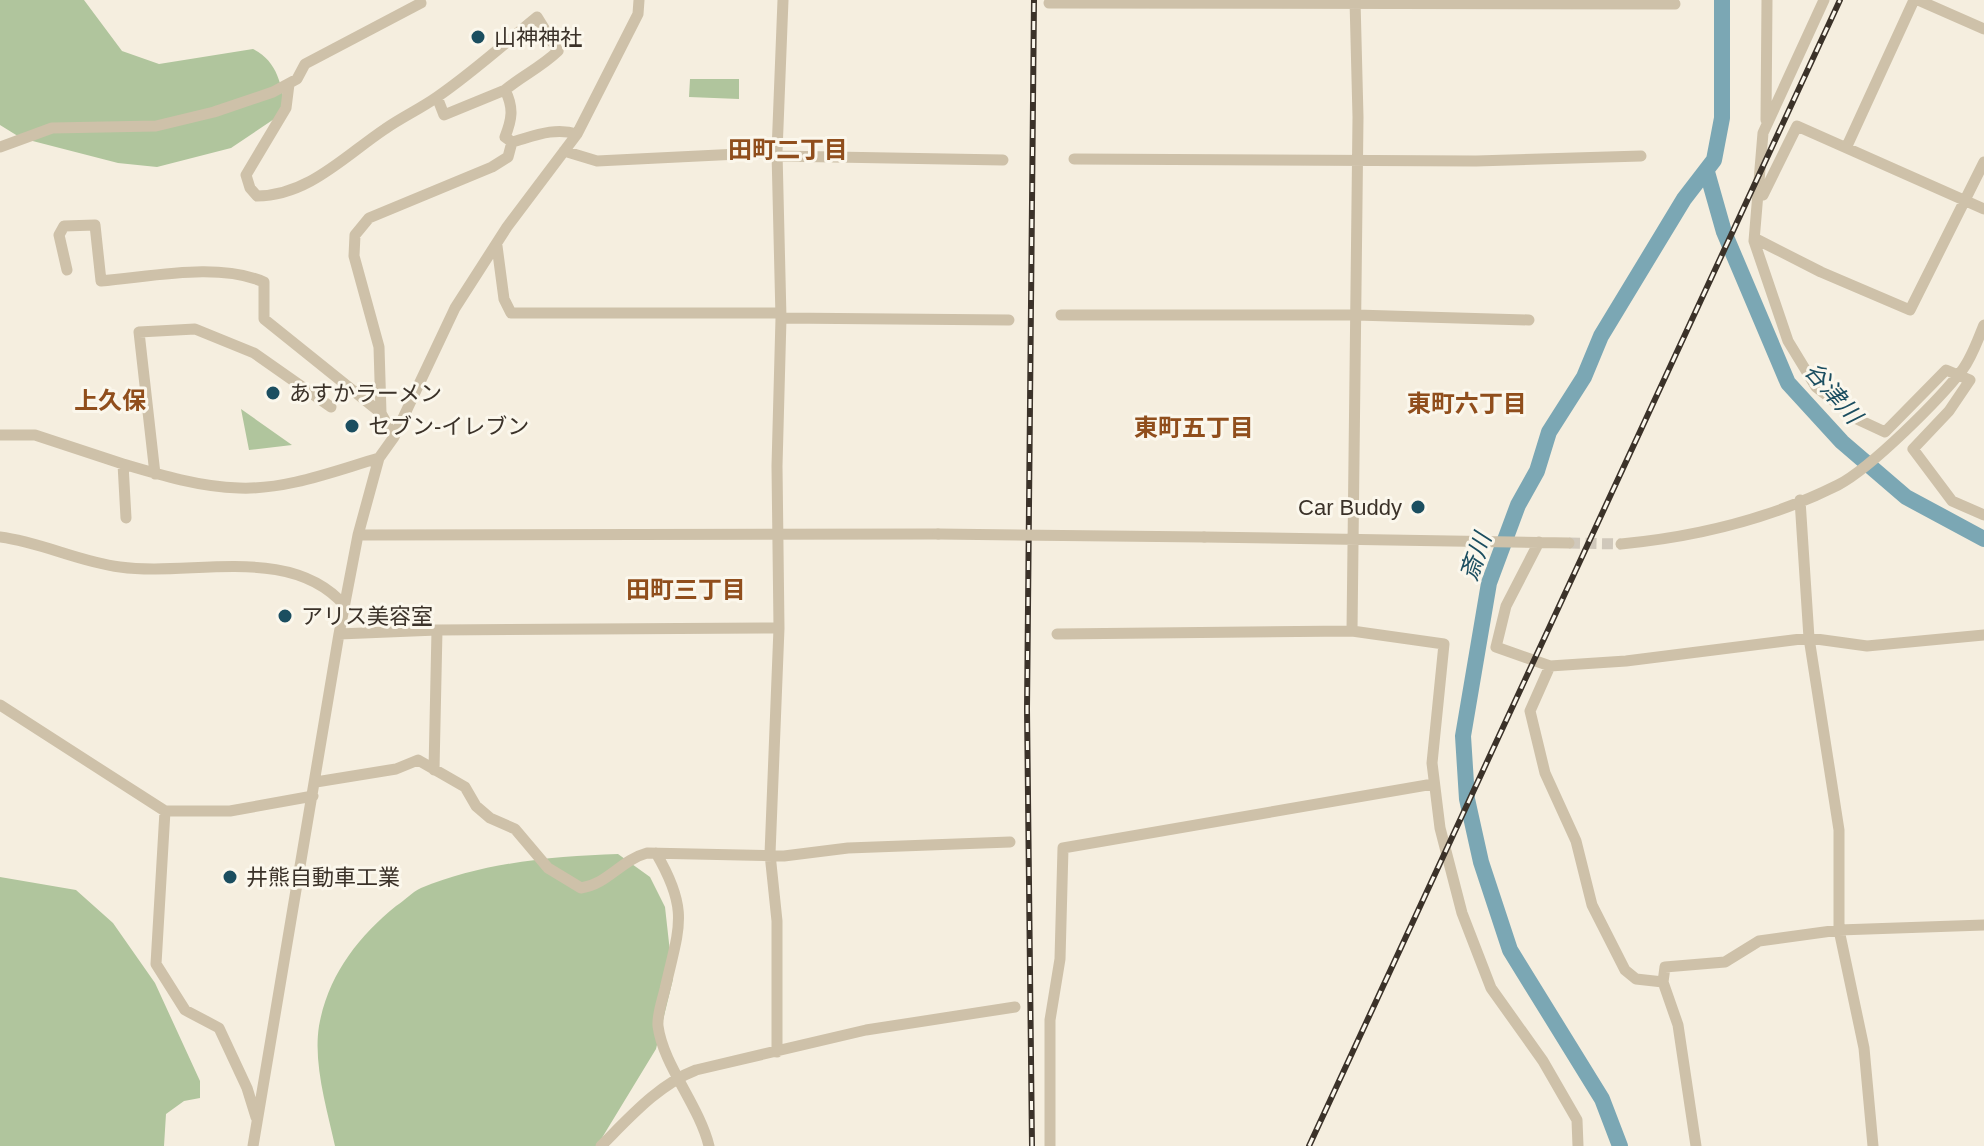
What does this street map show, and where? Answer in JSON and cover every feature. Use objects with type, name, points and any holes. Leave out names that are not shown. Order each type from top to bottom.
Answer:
[{"type":"street","points":[[253,1146],[339,634],[358,535],[379,458],[394,437],[455,308],[507,227],[577,134],[638,14],[639,0]]},
{"type":"street","points":[[777,1052],[777,921],[770,854],[772,738],[777,710],[779,628],[777,154],[783,0]]},
{"type":"street","points":[[1767,0],[1766,124],[1756,240],[1774,305],[1801,364],[1816,387],[1857,419],[1885,432],[1946,370],[1970,380],[1949,411],[1913,449],[1952,501],[1984,515]]},
{"type":"street","points":[[1766,124],[1824,0]]},
{"type":"street","points":[[1847,146],[1916,0],[1984,29]]},
{"type":"street","points":[[1352,631],[1356,315],[1355,2]]},
{"type":"street","points":[[0,147],[52,128],[156,126],[247,102],[289,84],[297,79],[305,64],[421,3]]},
{"type":"street","points":[[1049,3],[1675,4]]},
{"type":"street","points":[[289,84],[286,108],[246,175],[250,188],[257,196],[271,196],[322,175],[384,129],[437,97],[537,17],[558,51],[536,72],[526,73],[505,90],[444,115],[437,97]]},
{"type":"street","points":[[505,90],[512,103],[512,120],[505,137],[512,142]]},
{"type":"street","points":[[1756,240],[1764,189],[1797,126],[1984,209]]},
{"type":"street","points":[[512,142],[544,132],[564,130],[577,134]]},
{"type":"street","points":[[381,413],[379,347],[354,256],[355,235],[369,218],[492,167],[508,157],[512,142]]},
{"type":"street","points":[[564,151],[597,161],[777,154],[1003,160]]},
{"type":"street","points":[[1074,159],[1476,161],[1641,156]]},
{"type":"street","points":[[1756,240],[1910,310],[1984,162]]},
{"type":"street","points":[[67,270],[59,235],[64,226],[95,225],[101,281],[204,273],[251,276],[264,282],[264,319],[381,413],[394,437]]},
{"type":"street","points":[[497,246],[504,299],[511,313],[1009,320]]},
{"type":"street","points":[[1061,315],[1356,315],[1529,320]]},
{"type":"street","points":[[1621,544],[1657,540],[1751,519],[1840,484],[1885,450],[1958,374],[1984,325]]},
{"type":"street","points":[[155,474],[139,332],[195,329],[254,353],[331,407]]},
{"type":"street","points":[[0,435],[35,435],[155,474],[239,488],[261,487],[379,458]]},
{"type":"street","points":[[123,464],[126,518]]},
{"type":"street","points":[[1800,500],[1809,638],[1839,830],[1839,930],[1864,1048],[1873,1146]]},
{"type":"street","points":[[358,535],[938,534],[1569,543]]},
{"type":"street","points":[[0,537],[44,545],[117,567],[170,571],[269,568],[304,578],[345,606]]},
{"type":"street","points":[[1536,542],[1506,606],[1496,647],[1550,666],[1626,661],[1685,651],[1809,638],[1867,646],[1984,635]]},
{"type":"street","points":[[339,634],[437,630],[779,628]]},
{"type":"street","points":[[434,770],[437,630]]},
{"type":"street","points":[[1057,634],[1352,631],[1444,644],[1432,763],[1440,828],[1472,943],[1491,988],[1568,1102],[1577,1120],[1578,1146]]},
{"type":"street","points":[[1550,666],[1530,711],[1545,773],[1576,841],[1592,905],[1625,970],[1636,979],[1663,982]]},
{"type":"street","points":[[0,705],[165,811],[230,811],[313,796]]},
{"type":"street","points":[[316,782],[396,769],[418,760],[465,787],[476,806],[490,818],[515,829],[548,868],[572,885],[596,886],[632,857],[656,853],[770,854],[1010,842]]},
{"type":"street","points":[[1050,1146],[1050,1020],[1060,959],[1063,848],[1433,784]]},
{"type":"street","points":[[165,811],[156,964],[185,1010],[219,1028],[247,1088],[257,1122]]},
{"type":"street","points":[[656,853],[676,890],[679,909],[658,1025],[679,1076],[703,1119],[709,1146]]},
{"type":"street","points":[[1696,1146],[1678,1025],[1663,982],[1665,967],[1725,962],[1759,941],[1839,930],[1984,925]]},
{"type":"street","points":[[601,1146],[679,1076],[866,1030],[1015,1007]]},
{"type":"green space","points":[[0,0],[84,0],[122,51],[159,64],[253,49],[273,67],[286,111],[231,148],[157,167],[118,163],[21,138],[0,125]]},
{"type":"green space","points":[[690,79],[739,79],[739,99],[689,97]]},
{"type":"green space","points":[[241,409],[292,445],[249,450]]},
{"type":"green space","points":[[618,854],[650,877],[665,907],[673,979],[656,1049],[597,1146],[335,1146],[319,1071],[319,1026],[323,1007],[337,974],[369,931],[414,892],[444,879],[518,862]]},
{"type":"green space","points":[[0,877],[76,890],[113,923],[155,983],[200,1081],[200,1098],[184,1101],[166,1114],[164,1146],[0,1146]]},
{"type":"waterway","name":"斎川","points":[[1620,1146],[1602,1099],[1510,950],[1481,862],[1467,799],[1463,736],[1489,583],[1518,505],[1537,471],[1549,432],[1584,377],[1601,336],[1684,199],[1714,160],[1722,118],[1722,0]]},
{"type":"waterway","name":"谷津川","points":[[1707,172],[1724,232],[1788,383],[1842,442],[1906,497],[1984,539]]},
{"type":"tunnel","points":[[1569,543],[1621,544]]},
{"type":"railway","points":[[1032,1146],[1027,709],[1034,0]]},
{"type":"railway","points":[[1309,1146],[1840,0]]},
{"type":"place","name":"山神神社","points":[[478,37]]},
{"type":"place","name":"あすかラーメン","points":[[273,393]]},
{"type":"place","name":"セブン-イレブン","points":[[352,426]]},
{"type":"place","name":"Car Buddy","points":[[1418,507]]},
{"type":"place","name":"アリス美容室","points":[[285,616]]},
{"type":"place","name":"井熊自動車工業","points":[[230,877]]},
{"type":"district","name":"田町二丁目","points":[[788,150]]},
{"type":"district","name":"上久保","points":[[110,401]]},
{"type":"district","name":"東町六丁目","points":[[1467,404]]},
{"type":"district","name":"東町五丁目","points":[[1194,428]]},
{"type":"district","name":"田町三丁目","points":[[686,590]]}]
